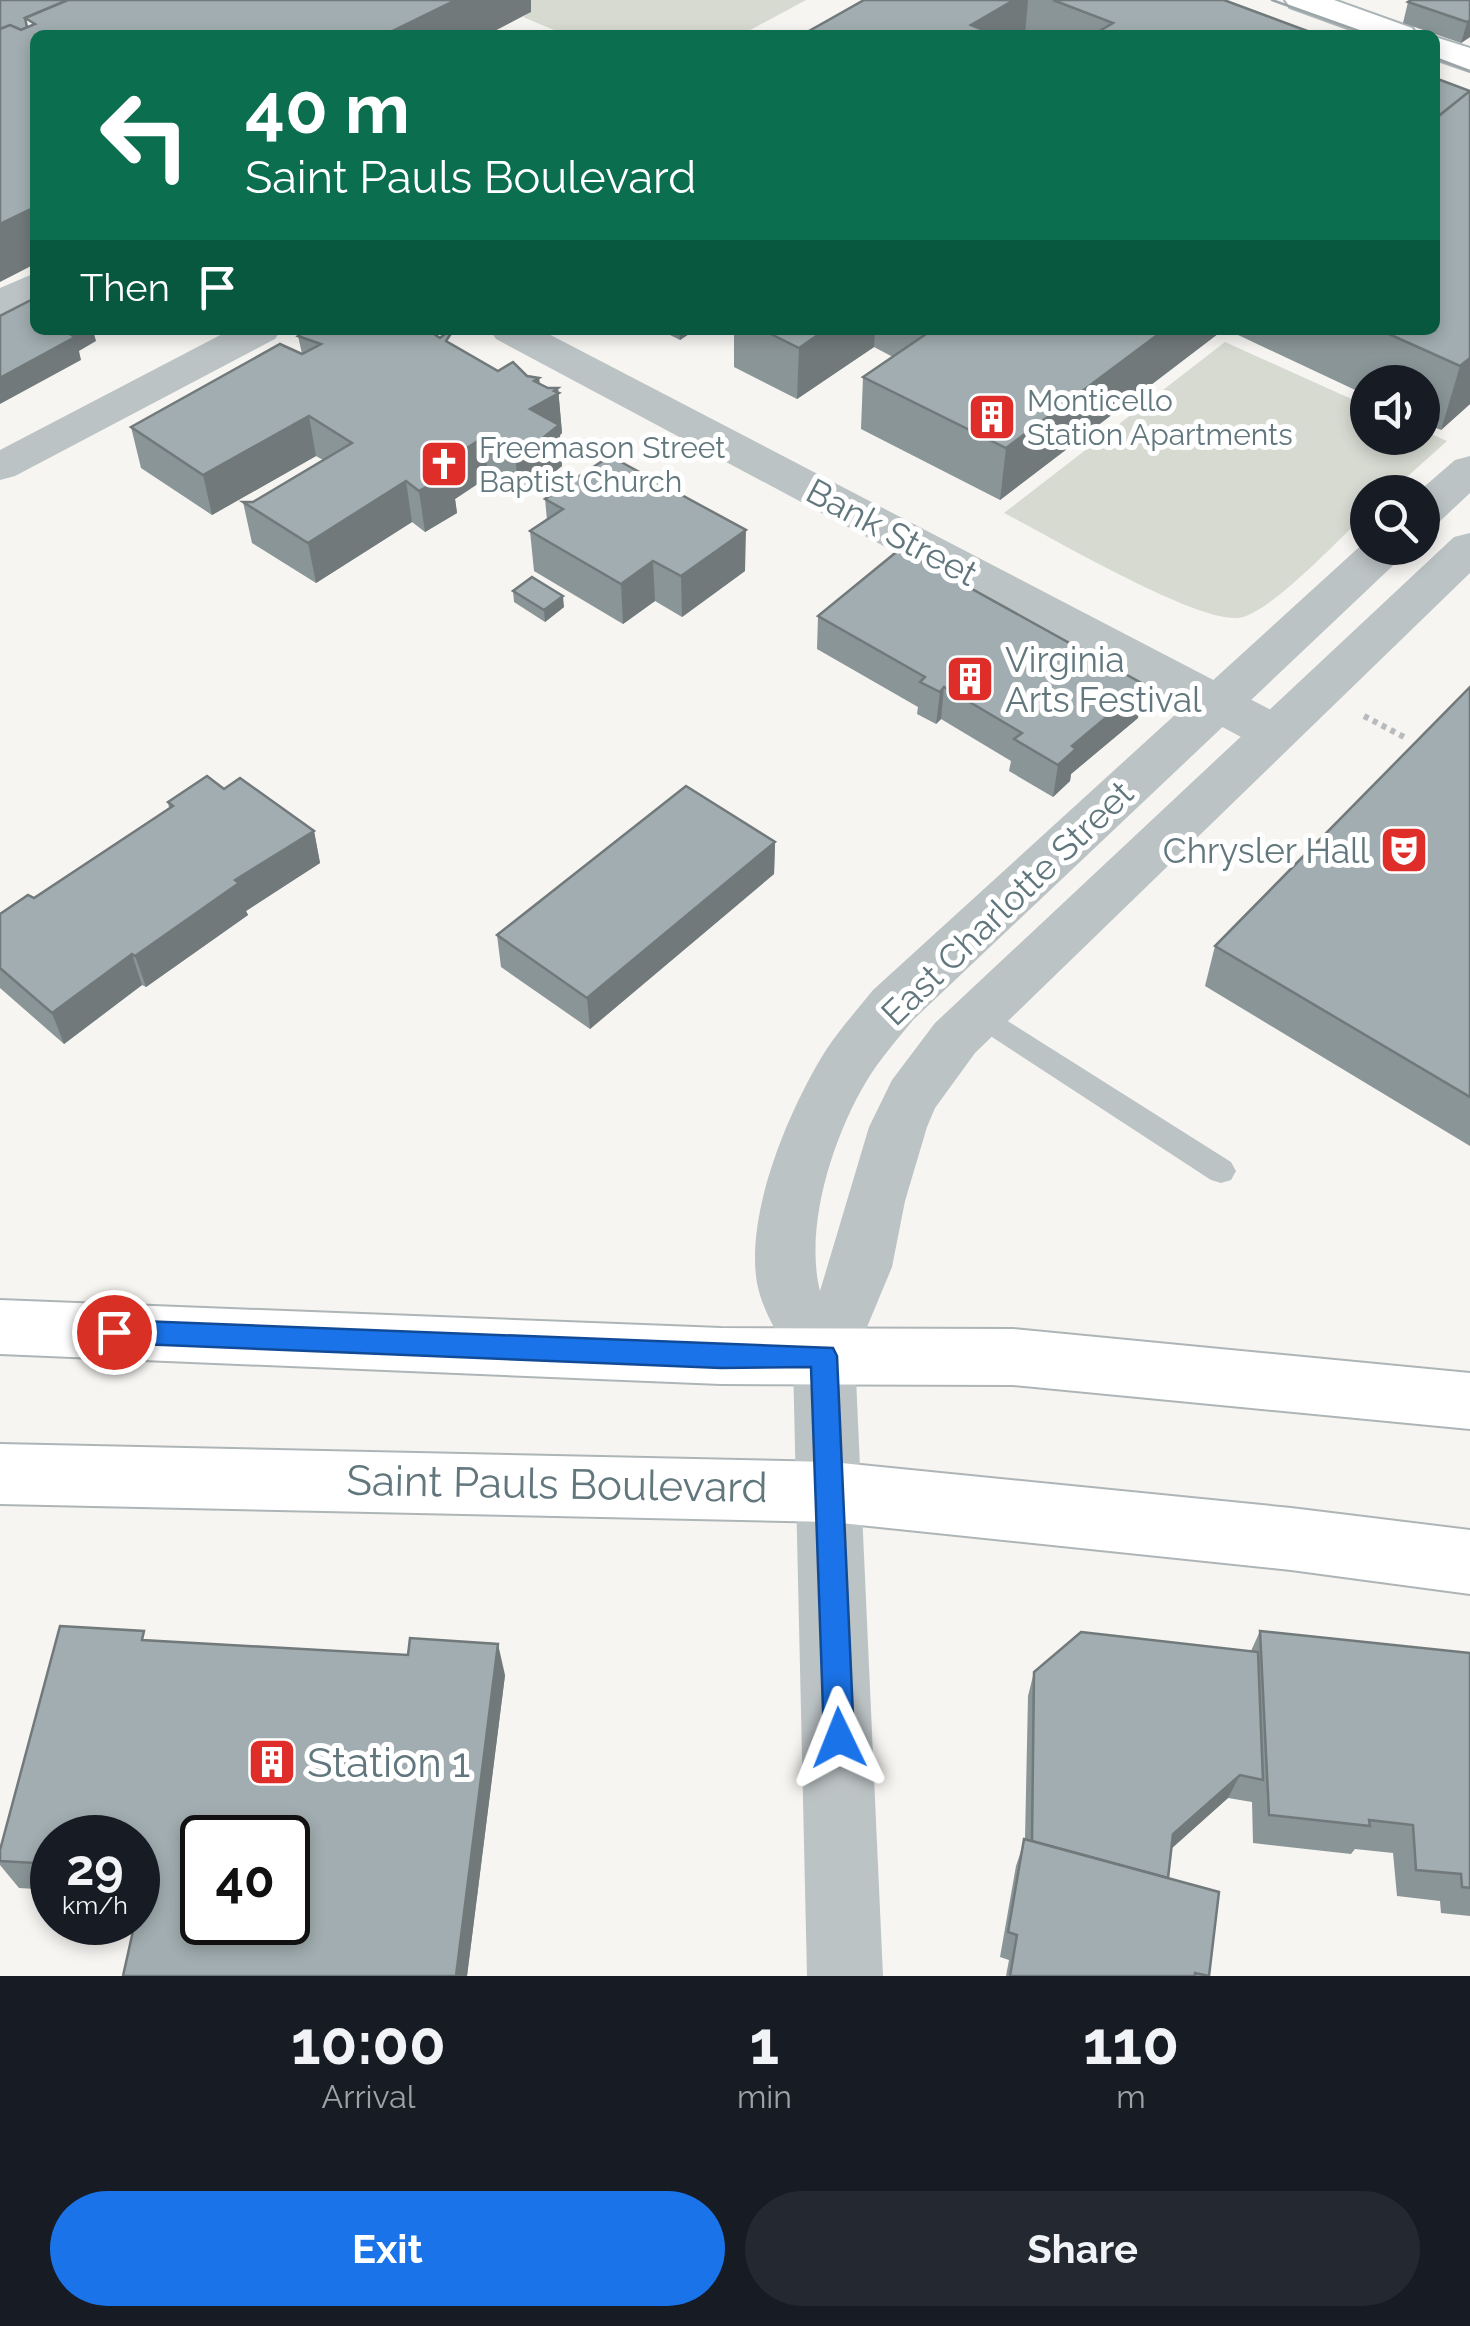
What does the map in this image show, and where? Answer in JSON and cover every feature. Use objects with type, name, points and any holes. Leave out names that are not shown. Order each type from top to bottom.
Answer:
[{"type":"main road","points":[[1302,0],[1386,30]]},
{"type":"main road","points":[[1440,50],[1470,60]]},
{"type":"main road","points":[[0,1327],[721,1356],[1013,1357],[1470,1401]]},
{"type":"main road","name":"Saint Pauls Boulevard","points":[[0,1474],[832,1492],[1291,1539],[1470,1562]]},
{"type":"street","points":[[0,304],[30,288]]},
{"type":"street","points":[[0,467],[251,335]]},
{"type":"street","name":"Bank Street","points":[[519,335],[1274,733]]},
{"type":"street","points":[[1440,496],[1470,469]]},
{"type":"street","name":"East Charlotte Street","points":[[824,1356],[860,1268],[886,1160],[912,1096],[954,1038],[1470,547]]},
{"type":"street","name":"East Charlotte Street","points":[[824,1356],[800,1315],[787,1281],[788,1250],[792,1218],[819,1119],[844,1070],[893,1005],[1367,565]]},
{"type":"street","points":[[824,1356],[832,1492],[845,1976]]},
{"type":"lane","points":[[979,1014],[1221,1171]]},
{"type":"path","points":[[1364,716],[1406,738]]},
{"type":"shaded area","points":[[502,0],[806,0],[750,30],[554,30],[523,17],[530,12]]},
{"type":"shaded area","points":[[1225,342],[1350,398],[1350,455],[1431,455],[1409,475],[1350,475],[1350,530],[1289,587],[1243,617],[1224,617],[1162,595],[1004,513]]},
{"type":"building","points":[[0,0],[68,0],[25,18],[27,27],[21,30],[10,25],[0,29]]},
{"type":"building","points":[[68,0],[456,0],[394,30],[30,30],[30,209],[0,224],[0,29],[10,25],[21,30],[35,24],[25,18]]},
{"type":"building","points":[[864,0],[1014,0],[971,25],[984,30],[811,30]]},
{"type":"building","points":[[1053,0],[1224,0],[1305,30],[1101,30],[1113,23]]},
{"type":"building","points":[[1470,0],[1470,20],[1408,2]]},
{"type":"building","points":[[1440,80],[1470,91],[1440,115]]},
{"type":"building","points":[[1470,91],[1470,358],[1460,366],[1391,335],[1440,335],[1440,115]]},
{"type":"building","points":[[30,301],[30,335],[75,337],[0,378],[0,316]]},
{"type":"building","points":[[450,335],[446,341],[498,371],[513,362],[527,376],[539,378],[534,381],[558,388],[554,391],[559,393],[530,409],[559,425],[515,455],[484,437],[442,464],[452,472],[419,491],[406,481],[308,543],[243,502],[253,502],[352,443],[309,416],[203,475],[131,427],[280,344],[302,354],[321,344],[298,336]]},
{"type":"building","points":[[773,335],[818,335],[799,348]]},
{"type":"building","points":[[925,335],[1157,335],[1006,448],[863,377]]},
{"type":"building","points":[[610,456],[746,530],[681,576],[653,561],[621,584],[530,531],[563,509],[545,499]]},
{"type":"building","name":"Virginia Arts Festival","points":[[900,549],[1145,685],[1072,746],[1076,749],[1058,765],[1014,739],[1022,733],[944,687],[940,692],[920,682],[925,677],[818,616]]},
{"type":"building","points":[[532,577],[563,596],[544,610],[513,591]]},
{"type":"building","name":"Chrysler Hall","points":[[1470,687],[1470,1097],[1215,946]]},
{"type":"building","points":[[207,776],[224,789],[240,778],[314,831],[235,880],[239,883],[52,1013],[0,968],[0,914],[28,895],[34,898],[173,806],[168,802]]},
{"type":"building","points":[[686,786],[775,842],[587,998],[497,935]]},
{"type":"building","name":"Station 1","points":[[60,1626],[144,1631],[142,1640],[408,1655],[410,1638],[498,1644],[456,1976],[123,1976],[130,1945],[160,1945],[160,1815],[30,1815],[30,1863],[0,1861]]},
{"type":"building","points":[[1260,1631],[1470,1653],[1470,1888],[1462,1887],[1461,1874],[1416,1870],[1413,1825],[1369,1820],[1370,1826],[1269,1815]]},
{"type":"building","points":[[1081,1632],[1258,1652],[1263,1780],[1240,1775],[1173,1834],[1168,1878],[1032,1841],[1034,1672]]},
{"type":"building","points":[[1024,1839],[1219,1892],[1209,1976],[1010,1976],[1017,1935],[1008,1932]]},
{"type":"tram line","points":[[1272,0],[1356,30]]},
{"type":"tram line","points":[[1440,60],[1470,71]]},
{"type":"place","name":"Monticello Station Apartments","points":[[992,417]]},
{"type":"place","name":"Freemason Street Baptist Church","points":[[444,464]]},
{"type":"place","name":"Virginia Arts Festival","points":[[970,679]]},
{"type":"place","name":"Chrysler Hall","points":[[1404,850]]},
{"type":"place","name":"Station 1","points":[[272,1762]]},
{"type":"route","points":[[114,1332],[721,1356],[824,1356],[839,1738]]}]
